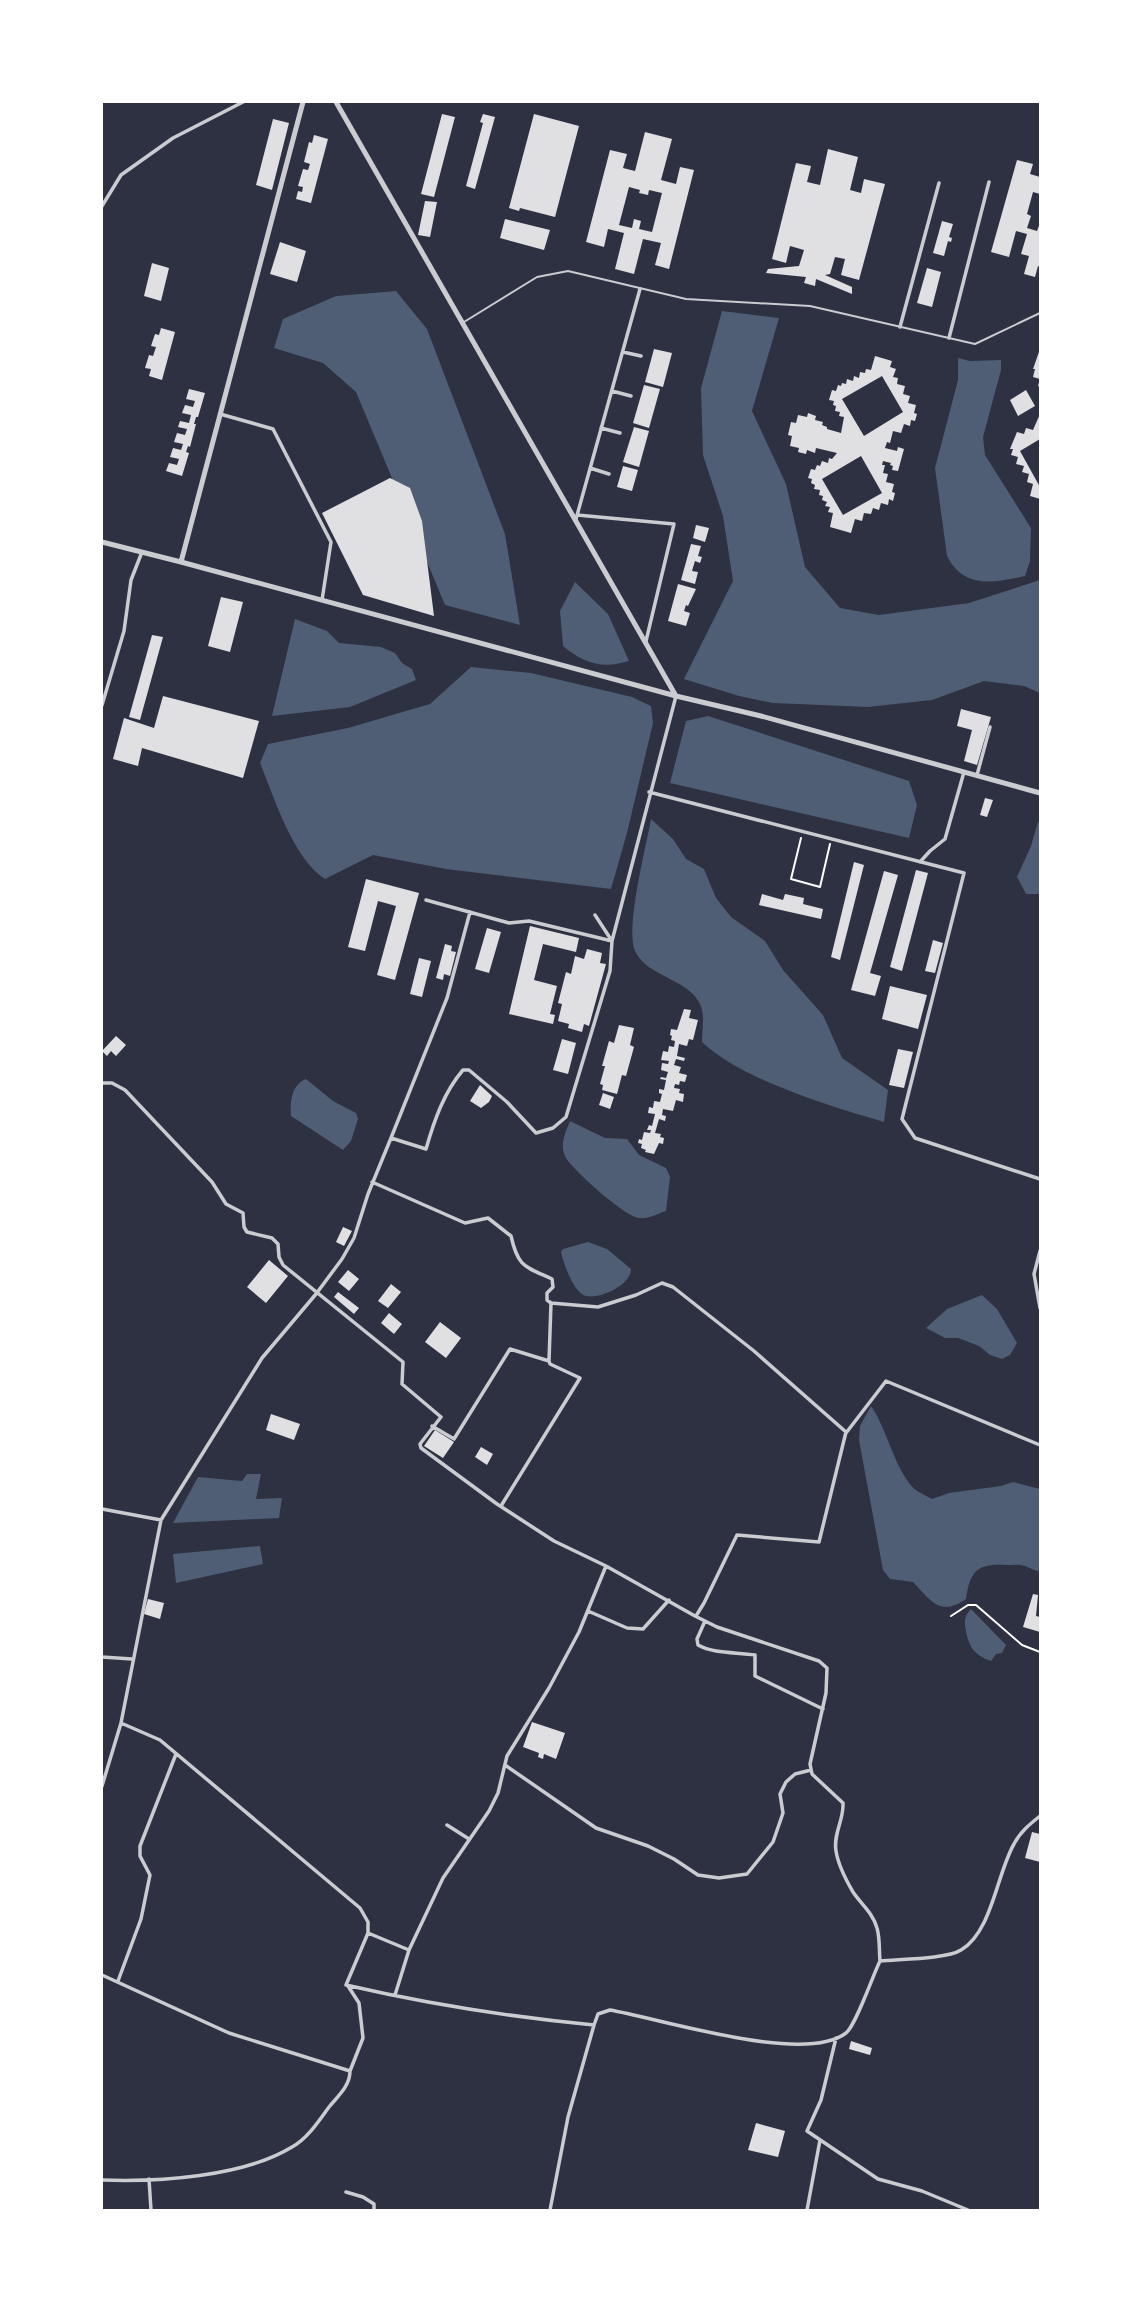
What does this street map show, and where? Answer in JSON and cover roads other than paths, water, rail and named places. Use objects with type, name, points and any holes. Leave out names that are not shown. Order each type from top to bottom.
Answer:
[{"type":"street","points":[[102,206],[121,174],[173,138],[243,102]]},
{"type":"street","points":[[181,562],[303,102]]},
{"type":"street","points":[[336,102],[676,695],[612,941],[610,971],[566,1117],[553,1128],[536,1133],[507,1102],[469,1070],[463,1070],[456,1077],[434,1120],[426,1149],[391,1138]]},
{"type":"street","points":[[950,338],[989,181]]},
{"type":"street","points":[[900,327],[939,183]]},
{"type":"street","points":[[576,518],[640,289]]},
{"type":"street","points":[[623,352],[641,356]]},
{"type":"street","points":[[611,391],[631,396]]},
{"type":"street","points":[[220,414],[273,429],[331,542],[322,600]]},
{"type":"street","points":[[601,428],[620,433]]},
{"type":"street","points":[[590,468],[609,474]]},
{"type":"street","points":[[576,518],[674,524],[646,643]]},
{"type":"street","points":[[102,542],[770,718],[1041,793]]},
{"type":"street","points":[[102,705],[124,631],[131,580],[142,552]]},
{"type":"street","points":[[977,775],[990,727]]},
{"type":"street","points":[[920,862],[944,839],[964,772]]},
{"type":"street","points":[[649,792],[964,873],[902,1119],[915,1138],[1041,1179]]},
{"type":"street","points":[[426,900],[509,923],[529,921],[612,941]]},
{"type":"street","points":[[102,1786],[121,1723],[160,1520],[262,1358],[316,1294],[354,1238],[372,1182],[447,998],[470,912]]},
{"type":"street","points":[[595,915],[612,941]]},
{"type":"street","points":[[102,1083],[112,1083],[125,1090],[212,1182],[226,1204],[243,1213],[247,1233],[272,1238],[278,1244],[283,1265],[403,1362],[402,1384],[441,1417],[420,1444],[421,1448],[501,1507],[554,1541],[606,1566],[705,1621],[819,1661],[827,1668],[826,1693],[810,1764],[811,1770],[842,1803],[843,1812],[836,1832],[836,1851],[853,1892],[869,1910],[877,1928],[880,1961],[848,2032],[828,2042],[783,2044],[732,2037],[610,2010],[598,2014],[568,2117],[550,2210]]},
{"type":"street","points":[[372,1182],[466,1223],[488,1218],[511,1236],[516,1257],[528,1268],[552,1279],[553,1287],[547,1293],[547,1300],[551,1303],[598,1307],[662,1283],[674,1287],[754,1351],[846,1433]]},
{"type":"street","points":[[1041,1251],[1034,1274],[1041,1308]]},
{"type":"street","points":[[549,1361],[551,1303]]},
{"type":"street","points":[[432,1426],[454,1438],[510,1349],[549,1361],[550,1364],[580,1378],[501,1507]]},
{"type":"street","points":[[695,1616],[704,1604],[737,1535],[819,1542],[846,1433],[886,1381],[1041,1445]]},
{"type":"street","points":[[102,1508],[160,1520]]},
{"type":"street","points":[[395,1996],[409,1950],[443,1878],[489,1811],[498,1793],[507,1756],[549,1688],[606,1566]]},
{"type":"street","points":[[587,1611],[627,1628],[643,1629],[668,1600]]},
{"type":"street","points":[[705,1621],[696,1639],[698,1645],[710,1651],[755,1655],[755,1676],[822,1709]]},
{"type":"street","points":[[102,1657],[132,1659]]},
{"type":"street","points":[[121,1723],[160,1740],[360,1908],[368,1922],[368,1933],[346,1985]]},
{"type":"street","points":[[118,1982],[141,1919],[150,1875],[140,1856],[141,1846],[176,1754]]},
{"type":"street","points":[[505,1765],[596,1828],[648,1846],[698,1875],[719,1878],[747,1874],[773,1842],[783,1813],[780,1794],[786,1782],[795,1774],[811,1770]]},
{"type":"street","points":[[880,1961],[953,1954],[969,1944],[986,1916],[1014,1843],[1024,1829],[1041,1816]]},
{"type":"street","points":[[447,1825],[470,1839]]},
{"type":"street","points":[[368,1933],[409,1950]]},
{"type":"street","points":[[102,1975],[229,2033],[350,2071]]},
{"type":"street","points":[[346,1985],[519,2018],[594,2025]]},
{"type":"street","points":[[102,2180],[220,2173],[260,2162],[294,2146],[320,2120],[350,2081],[350,2071],[363,2038],[359,2003],[346,1985]]},
{"type":"street","points":[[836,2038],[821,2100],[807,2131],[878,2179],[922,2191],[968,2210]]},
{"type":"street","points":[[807,2210],[820,2140]]},
{"type":"street","points":[[149,2179],[151,2210]]},
{"type":"street","points":[[346,2192],[363,2197],[374,2204],[374,2210]]},
{"type":"lane","points":[[462,323],[537,277],[568,271],[685,299],[810,306],[975,344],[1041,313]]},
{"type":"water","points":[[396,291],[427,329],[505,534],[520,625],[445,605],[356,392],[323,363],[274,348],[283,319],[336,296]]},
{"type":"water","points":[[722,311],[779,318],[752,411],[786,484],[805,567],[840,608],[879,615],[969,603],[1040,580],[1040,693],[1024,686],[984,681],[932,700],[868,707],[773,703],[684,679],[733,581],[723,516],[703,455],[701,388]]},
{"type":"water","points":[[958,358],[970,361],[1001,360],[1001,370],[983,437],[985,455],[1031,528],[1030,561],[1025,576],[991,581],[971,579],[954,567],[947,556],[935,468],[958,380]]},
{"type":"water","points":[[575,582],[608,614],[629,661],[602,665],[586,661],[563,646],[560,611]]},
{"type":"water","points":[[295,619],[327,631],[339,643],[381,647],[395,653],[402,663],[412,669],[416,680],[350,707],[272,716]]},
{"type":"water","points":[[471,667],[531,673],[632,697],[651,706],[653,723],[611,889],[446,869],[373,855],[325,879],[303,857],[286,826],[260,763],[268,744],[348,728],[430,704]]},
{"type":"water","points":[[708,716],[909,781],[917,805],[909,838],[670,783],[686,721]]},
{"type":"water","points":[[651,819],[673,839],[686,859],[704,869],[716,898],[731,917],[765,941],[783,970],[823,1015],[842,1058],[888,1090],[884,1122],[814,1100],[763,1080],[739,1068],[702,1042],[703,1014],[698,1000],[681,985],[650,968],[635,951],[634,907]]},
{"type":"water","points":[[1038,822],[1040,894],[1026,894],[1017,877]]},
{"type":"water","points":[[306,1079],[333,1101],[356,1113],[358,1119],[351,1141],[343,1150],[291,1116],[294,1090]]},
{"type":"water","points":[[570,1121],[605,1138],[627,1139],[639,1155],[666,1168],[670,1177],[666,1211],[639,1218],[623,1210],[589,1183],[571,1165],[564,1153],[564,1140]]},
{"type":"water","points":[[588,1242],[607,1249],[631,1269],[626,1280],[614,1290],[586,1296],[573,1284],[561,1252],[563,1249]]},
{"type":"water","points":[[982,1295],[997,1309],[1017,1343],[1010,1355],[1002,1359],[990,1355],[979,1346],[958,1338],[945,1338],[926,1328],[947,1309]]},
{"type":"water","points":[[871,1406],[903,1474],[917,1491],[932,1499],[949,1493],[1013,1482],[1040,1489],[1040,1571],[1023,1565],[982,1567],[970,1581],[966,1599],[949,1607],[936,1604],[913,1582],[890,1579],[883,1570],[859,1440],[860,1426]]},
{"type":"water","points":[[247,1474],[261,1474],[256,1499],[282,1498],[279,1518],[173,1523],[198,1477],[242,1481]]},
{"type":"water","points":[[260,1546],[263,1564],[176,1583],[173,1554]]},
{"type":"water","points":[[971,1609],[1006,1645],[1002,1653],[996,1654],[991,1661],[976,1653],[969,1642],[965,1621]]}]
